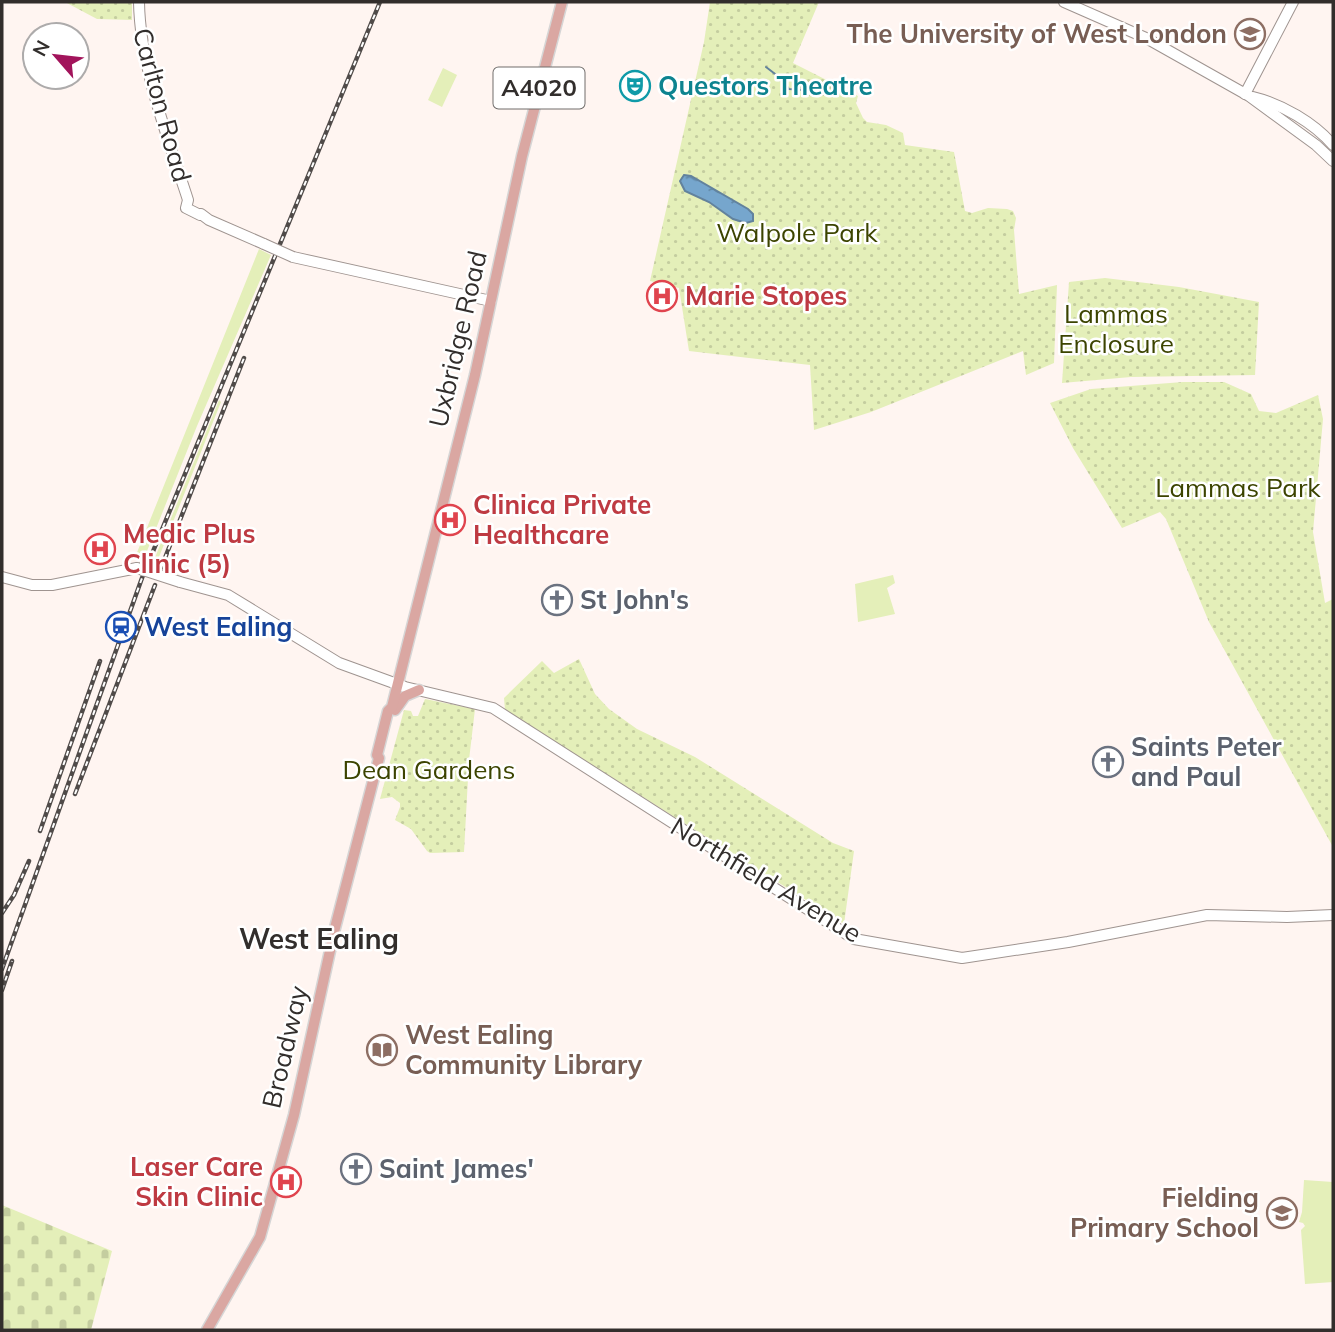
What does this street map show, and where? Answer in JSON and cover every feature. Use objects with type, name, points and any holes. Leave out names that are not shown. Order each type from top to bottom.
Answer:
[{"type":"main road","name":"Carlton Road","points":[[139,2],[145,54],[188,200],[186,208],[293,257],[491,301]]},
{"type":"main road","name":"Uxbridge Road","points":[[397,685],[461,431],[522,156],[562,2]]},
{"type":"main road","points":[[1064,2],[1146,38],[1247,95],[1300,132],[1333,161]]},
{"type":"main road","points":[[1247,95],[1293,2]]},
{"type":"main road","points":[[1247,95],[1265,100],[1306,121],[1333,145]]},
{"type":"main road","name":"Northfield Avenue","points":[[2,577],[33,585],[52,585],[132,569],[228,595],[333,660],[397,685],[493,708],[847,935],[862,941],[962,958],[1033,948],[1207,915],[1287,918],[1333,915]]},
{"type":"main road","name":"Broadway","points":[[206,1330],[258,1241],[285,1150],[338,915],[379,758],[377,755],[388,712],[393,710],[397,685]]},
{"type":"main road","points":[[393,710],[405,696],[419,690]]},
{"type":"green space","points":[[65,2],[132,2],[132,20],[97,19]]},
{"type":"green space","name":"Walpole Park","points":[[710,2],[819,2],[793,63],[858,96],[856,103],[863,118],[867,122],[886,125],[903,133],[905,145],[954,152],[965,211],[972,213],[988,208],[1013,211],[1016,218],[1014,230],[1019,294],[1057,285],[1054,363],[1026,375],[1023,351],[871,412],[814,430],[810,365],[689,351],[679,288],[650,281],[704,42]]},
{"type":"green space","points":[[443,68],[457,75],[442,107],[428,100]]},
{"type":"green space","points":[[259,249],[271,255],[197,426],[143,561],[136,555]]},
{"type":"green space","name":"Lammas Enclosure","points":[[1105,278],[1179,287],[1259,302],[1255,375],[1131,377],[1062,383],[1069,282]]},
{"type":"green space","name":"Lammas Park","points":[[1183,382],[1224,382],[1251,394],[1259,411],[1276,413],[1318,395],[1323,419],[1313,532],[1325,603],[1333,599],[1333,847],[1209,622],[1166,519],[1160,512],[1122,528],[1073,448],[1050,403],[1091,389]]},
{"type":"green space","points":[[219,400],[221,402],[155,567],[152,565]]},
{"type":"green space","points":[[893,575],[895,583],[887,588],[895,614],[858,622],[855,584]]},
{"type":"green space","points":[[579,659],[595,694],[609,709],[637,729],[695,757],[833,843],[854,851],[844,924],[505,710],[504,698],[542,661],[554,673]]},
{"type":"green space","name":"Dean Gardens","points":[[425,699],[475,709],[464,852],[430,853],[411,829],[395,820],[400,803],[392,797],[380,799],[404,710],[418,716]]},
{"type":"green space","points":[[1304,1180],[1333,1182],[1333,1282],[1305,1284],[1301,1230],[1305,1226],[1299,1222]]},
{"type":"green space","points":[[2,1205],[112,1251],[91,1330],[2,1330]]},
{"type":"water","points":[[684,175],[691,176],[748,209],[753,214],[753,221],[746,223],[733,219],[709,202],[685,191],[680,181]]},
{"type":"waterway","points":[[766,67],[789,89],[802,90]]},
{"type":"railway","points":[[2,969],[142,578],[380,2]]},
{"type":"railway","points":[[161,568],[244,358]]},
{"type":"railway","points":[[75,794],[155,585]]},
{"type":"railway","points":[[40,831],[100,661]]},
{"type":"railway","points":[[2,913],[14,895],[29,861]]},
{"type":"railway","points":[[2,990],[12,961]]},
{"type":"place","name":"The University of West London","points":[[1250,34]]},
{"type":"place","name":"Questors Theatre","points":[[635,86]]},
{"type":"place","name":"Marie Stopes","points":[[662,296]]},
{"type":"place","name":"Clinica Private Healthcare","points":[[450,520]]},
{"type":"place","name":"Medic Plus Clinic (5)","points":[[100,549]]},
{"type":"place","name":"St John's","points":[[557,600]]},
{"type":"place","name":"West Ealing","points":[[121,627]]},
{"type":"place","name":"Saints Peter and Paul","points":[[1108,762]]},
{"type":"place","name":"West Ealing Community Library","points":[[382,1050]]},
{"type":"place","name":"Saint James'","points":[[356,1169]]},
{"type":"place","name":"Laser Care Skin Clinic","points":[[286,1182]]},
{"type":"place","name":"Fielding Primary School","points":[[1282,1213]]},
{"type":"district","name":"West Ealing","points":[[319,939]]}]
